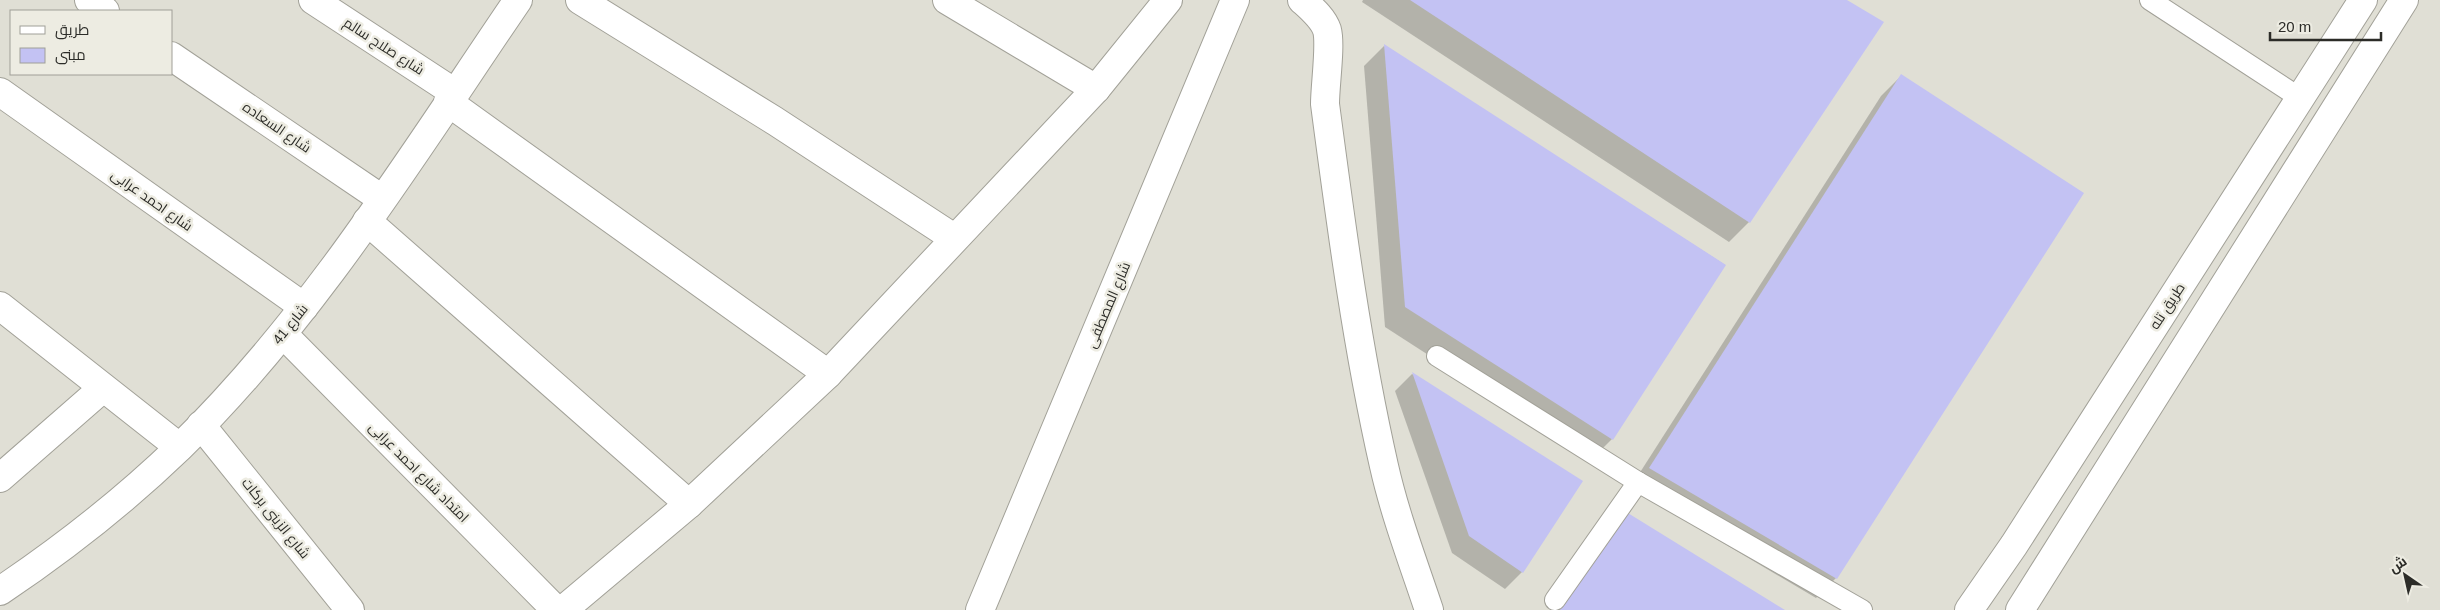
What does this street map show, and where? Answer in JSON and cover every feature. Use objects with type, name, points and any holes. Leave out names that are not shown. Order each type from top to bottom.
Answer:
[{"type":"street","points":[[89,0],[104,10]]},
{"type":"street","name":"شارع صلاح سالم","points":[[313,0],[451,98],[828,374]]},
{"type":"street","name":"شارع 41","points":[[0,591],[57,552],[113,508],[179,448],[282,334],[367,221],[518,0]]},
{"type":"street","points":[[580,0],[775,121],[954,238]]},
{"type":"street","points":[[947,0],[1096,89]]},
{"type":"street","points":[[562,610],[689,504],[828,374],[1096,89],[1168,0]]},
{"type":"street","name":"شارع المصطفى","points":[[980,610],[1235,0]]},
{"type":"street","points":[[1302,0],[1323,21],[1327,30],[1329,42],[1325,104],[1362,357],[1386,476],[1398,519],[1429,610]]},
{"type":"street","name":"طريق تله","points":[[1969,610],[2014,545],[2363,0]]},
{"type":"street","points":[[2020,610],[2404,0]]},
{"type":"street","points":[[2342,32],[2373,50]]},
{"type":"street","name":"شارع السعاده","points":[[172,57],[382,199]]},
{"type":"street","name":"شارع احمد عرابى","points":[[0,92],[304,307]]},
{"type":"street","points":[[367,221],[689,504]]},
{"type":"street","points":[[5,318],[104,388],[179,448]]},
{"type":"street","name":"امتداد شارع احمد عرابى","points":[[282,334],[556,610]]},
{"type":"street","points":[[0,478],[104,388]]},
{"type":"street","name":"شارع الزينى بركات","points":[[201,425],[350,610]]},
{"type":"lane","points":[[2150,0],[2300,98]]},
{"type":"lane","points":[[1436,356],[1638,482],[1862,610]]},
{"type":"lane","points":[[1555,600],[1638,482]]},
{"type":"building","points":[[1410,0],[1847,0],[1884,22],[1750,223]]},
{"type":"building","points":[[1384,44],[1726,265],[1613,440],[1405,307]]},
{"type":"building","points":[[1901,74],[2084,193],[1837,579],[1649,468]]},
{"type":"building","points":[[1412,372],[1583,481],[1523,573],[1469,536]]},
{"type":"building","points":[[1623,510],[1785,610],[1553,610]]}]
